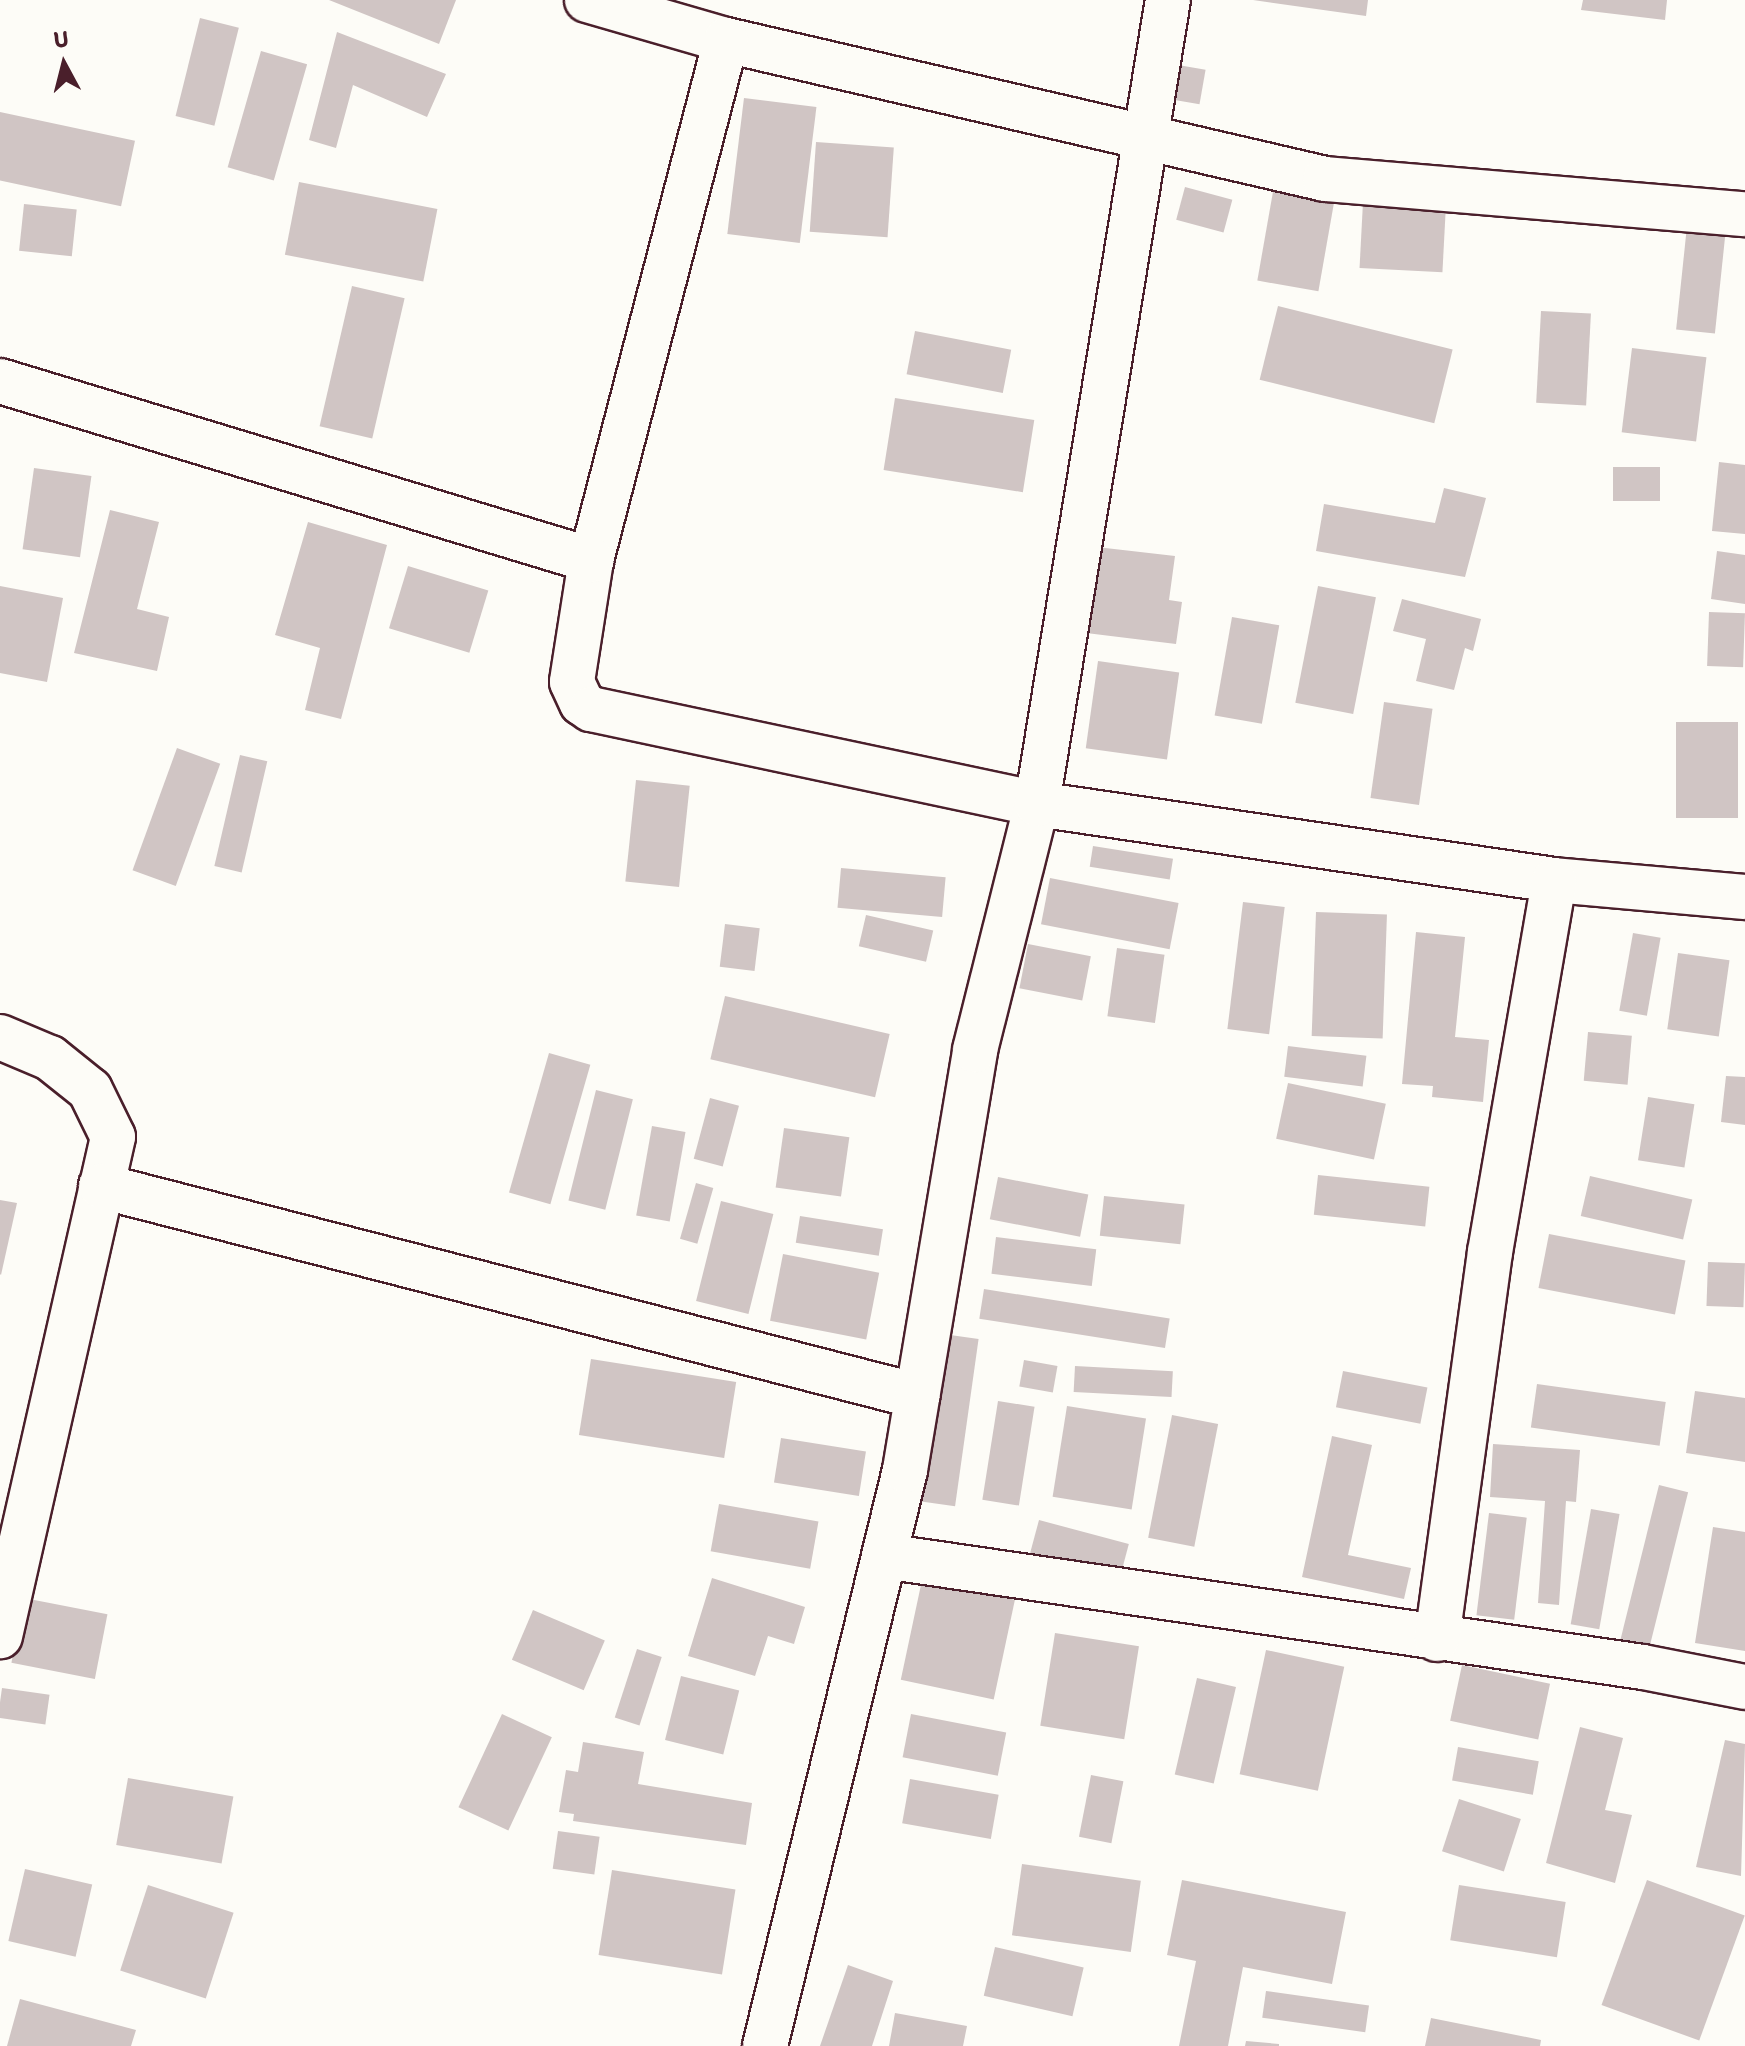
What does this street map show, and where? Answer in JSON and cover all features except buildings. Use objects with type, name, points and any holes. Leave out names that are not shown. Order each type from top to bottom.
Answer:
[{"type":"street","points":[[587,0],[708,23],[1325,179],[1745,214]]},
{"type":"street","points":[[765,2046],[884,1556],[917,1396],[975,1050],[1037,804],[1168,0]]},
{"type":"street","points":[[708,23],[591,560],[572,682],[575,695],[591,709],[1037,804],[1554,880],[1745,897]]},
{"type":"street","points":[[0,381],[591,560]]},
{"type":"street","points":[[1437,1639],[1490,1252],[1554,880]]},
{"type":"street","points":[[0,1037],[50,1058],[100,1102],[113,1137],[0,1636]]},
{"type":"street","points":[[101,1186],[917,1396]]},
{"type":"street","points":[[884,1556],[1745,1687]]}]
